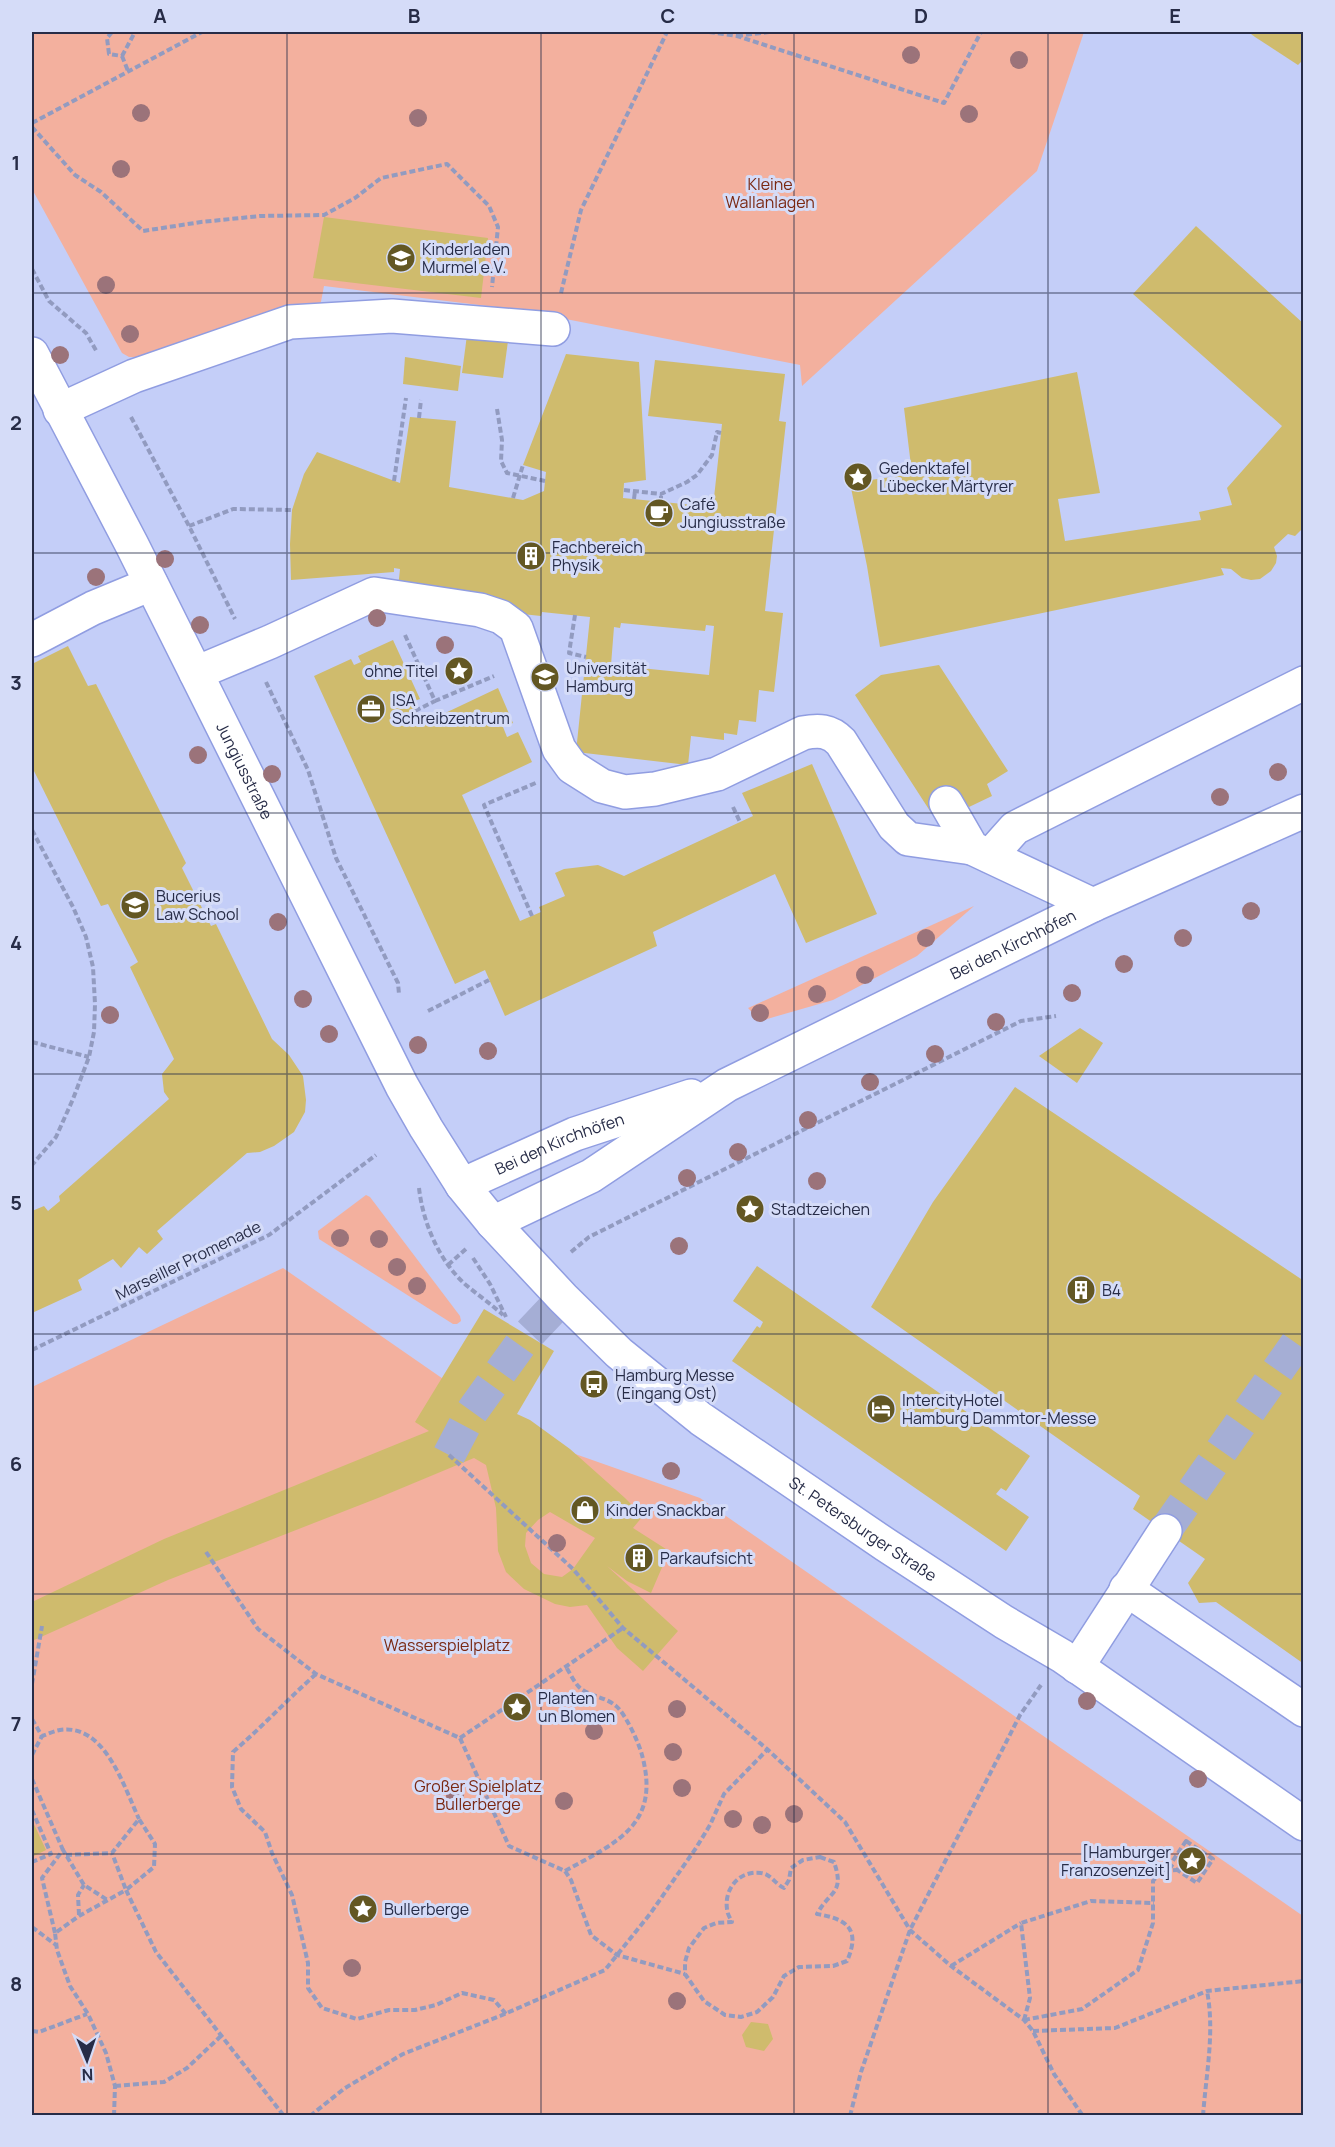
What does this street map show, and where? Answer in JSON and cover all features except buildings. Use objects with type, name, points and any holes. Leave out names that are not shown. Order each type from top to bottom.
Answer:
[{"type":"street","points":[[60,410],[134,376],[290,322],[392,316],[553,329]]},
{"type":"street","name":"Jungiusstraße","points":[[32,354],[196,673],[402,1086],[462,1185]]},
{"type":"street","points":[[32,640],[93,608],[151,584]]},
{"type":"street","points":[[196,673],[374,594],[480,610],[501,617],[516,628],[559,749],[572,767],[602,786],[625,792],[655,789],[717,774],[803,733],[815,730],[826,731],[841,742],[894,826],[908,839],[981,852],[1093,905]]},
{"type":"street","points":[[981,852],[1015,828],[1304,683]]},
{"type":"street","points":[[946,804],[981,852]]},
{"type":"street","name":"Bei den Kirchhöfen","points":[[493,1224],[591,1176],[727,1085],[1093,905],[1304,811]]},
{"type":"street","name":"Bei den Kirchhöfen","points":[[462,1185],[575,1134],[727,1085]]},
{"type":"street","name":"St. Petersburger Straße","points":[[462,1185],[493,1224],[619,1353],[701,1419],[886,1545],[1070,1662],[1304,1824]]},
{"type":"street","points":[[1070,1662],[1126,1589],[1165,1531]]},
{"type":"street","points":[[1126,1589],[1304,1710]]},
{"type":"path","points":[[112,32],[107,38],[110,54],[122,56]]},
{"type":"path","points":[[122,56],[135,32]]},
{"type":"path","points":[[202,32],[32,125],[75,175],[101,192],[143,231],[260,216],[324,215],[355,198],[381,177],[447,164],[489,206],[498,227],[488,324]]},
{"type":"path","points":[[553,329],[581,210],[667,32]]},
{"type":"path","points":[[709,32],[737,36],[944,104],[981,32]]},
{"type":"path","points":[[737,36],[769,32]]},
{"type":"path","points":[[122,56],[128,71]]},
{"type":"path","points":[[32,269],[49,301],[86,333]]},
{"type":"path","points":[[394,481],[406,398]]},
{"type":"path","points":[[419,418],[421,400]]},
{"type":"path","points":[[497,409],[502,440],[501,461],[507,473],[545,481]]},
{"type":"path","points":[[624,490],[662,494],[674,489],[697,475],[712,455],[717,432],[721,433]]},
{"type":"path","points":[[513,498],[523,465]]},
{"type":"path","points":[[634,499],[635,491]]},
{"type":"path","points":[[661,501],[662,494]]},
{"type":"path","points":[[189,526],[233,509],[292,510]]},
{"type":"path","points":[[409,599],[405,635],[435,701]]},
{"type":"path","points":[[569,653],[575,615]]},
{"type":"path","points":[[415,711],[529,660],[569,653],[586,657]]},
{"type":"path","points":[[532,916],[484,805],[572,767]]},
{"type":"path","points":[[32,830],[73,907],[86,937],[93,967],[95,1004],[94,1032],[89,1057],[56,1137],[32,1165]]},
{"type":"path","points":[[428,1011],[489,980]]},
{"type":"path","points":[[565,1257],[589,1237],[1021,1021],[1056,1016]]},
{"type":"path","points":[[32,1042],[89,1057]]},
{"type":"path","name":"Marseiller Promenade","points":[[32,1350],[269,1234],[376,1155]]},
{"type":"path","points":[[420,1195],[425,1218],[434,1241],[448,1265],[465,1284],[506,1317],[490,1284],[475,1264],[468,1245],[448,1265]]},
{"type":"path","points":[[449,1455],[573,1569],[623,1628],[767,1749],[845,1822],[910,1930],[951,1966],[1024,2020],[1033,2031],[1054,2074],[1083,2115]]},
{"type":"path","points":[[206,1552],[258,1629],[316,1674],[460,1738],[509,1846],[565,1871],[571,1880],[591,1935],[617,1955],[685,1974],[704,2001],[725,2015],[741,2017],[757,2012],[773,1997],[784,1976],[799,1967],[833,1966],[847,1961],[853,1946],[849,1927],[836,1917],[817,1914],[838,1887],[839,1876],[834,1862],[820,1857],[803,1860],[791,1868],[789,1880],[784,1888],[762,1873],[750,1872],[741,1875],[733,1883],[727,1898],[727,1910],[732,1922],[716,1923],[704,1928],[689,1948],[685,1962],[685,1974]]},
{"type":"path","points":[[32,1684],[42,1626]]},
{"type":"path","points":[[460,1738],[623,1628]]},
{"type":"path","points":[[850,2115],[861,2072],[910,1930],[1020,1715],[1070,1662]]},
{"type":"path","points":[[565,1871],[620,1839],[638,1821],[647,1795],[646,1768],[639,1742],[616,1706],[579,1688],[566,1667]]},
{"type":"path","points":[[316,1674],[288,1699],[263,1727],[233,1752],[232,1787],[241,1809],[265,1832],[272,1853],[292,1895],[308,1963],[308,1988],[322,2008],[357,2019],[389,2010],[415,2010],[436,2005],[462,1993],[494,2000],[506,2013]]},
{"type":"path","points":[[32,1719],[42,1736]]},
{"type":"path","points":[[32,1755],[42,1736],[62,1730],[86,1733],[104,1748],[155,1845],[154,1867],[126,1890],[55,1932]]},
{"type":"path","points":[[310,2115],[345,2088],[403,2054],[605,1970],[650,1914],[696,1848],[710,1825],[724,1794],[767,1749]]},
{"type":"path","points":[[32,1779],[63,1850],[84,1885],[109,1901]]},
{"type":"path","points":[[32,1810],[51,1854],[32,1862]]},
{"type":"path","points":[[35,1817],[45,1812]]},
{"type":"path","points":[[66,1855],[112,1853],[140,1819]]},
{"type":"path","points":[[1024,2020],[1082,2009],[1138,1970],[1153,1923],[1153,1881],[1162,1871],[1177,1870],[1197,1883],[1213,1859],[1186,1841],[1170,1865],[1177,1870]]},
{"type":"path","points":[[63,1850],[42,1878],[57,1946],[70,1986],[88,2014],[106,2053],[115,2086],[114,2115]]},
{"type":"path","points":[[112,1853],[126,1890],[156,1952],[284,2115]]},
{"type":"path","points":[[79,1916],[78,1895],[84,1885]]},
{"type":"path","points":[[951,1966],[1021,1923],[1091,1902],[1154,1903]]},
{"type":"path","points":[[1021,1923],[1030,1998],[1024,2020]]},
{"type":"path","points":[[32,1927],[57,1946]]},
{"type":"path","points":[[1033,2031],[1116,2028],[1207,1991],[1304,1981]]},
{"type":"path","points":[[1203,2115],[1211,2013],[1207,1991]]},
{"type":"path","points":[[32,2031],[39,2032],[88,2014]]},
{"type":"path","points":[[115,2086],[164,2082],[187,2068],[222,2035]]},
{"type":"green space","name":"Kleine Wallanlagen","points":[[32,32],[1084,32],[1037,171],[802,386],[800,365],[520,310],[324,286],[319,312],[140,357],[129,357],[122,353],[32,189]]},
{"type":"green space","points":[[974,906],[917,956],[833,1000],[760,1021],[748,1008]]},
{"type":"green space","points":[[366,1195],[370,1197],[460,1316],[461,1321],[457,1324],[453,1324],[319,1239],[318,1231]]},
{"type":"green space","name":"Planten un Blomen","points":[[283,1268],[527,1437],[700,1498],[1303,1916],[1303,2115],[32,2116],[32,1387]]},
{"type":"tunnel","points":[[449,1455],[471,1413],[525,1338],[563,1298]]},
{"type":"tunnel","points":[[1165,1531],[1304,1333]]},
{"type":"place","name":"Kinderladen Murmel e.V.","points":[[401,258]]},
{"type":"place","name":"Gedenktafel Lübecker Märtyrer","points":[[858,477]]},
{"type":"place","name":"Café Jungiusstraße","points":[[659,513]]},
{"type":"place","name":"Fachbereich Physik","points":[[531,556]]},
{"type":"place","name":"ohne Titel","points":[[459,671]]},
{"type":"place","name":"Universität Hamburg","points":[[545,677]]},
{"type":"place","name":"ISA Schreibzentrum","points":[[371,709]]},
{"type":"place","name":"Bucerius Law School","points":[[135,905]]},
{"type":"place","name":"Stadtzeichen","points":[[750,1209]]},
{"type":"place","name":"B4","points":[[1081,1290]]},
{"type":"place","name":"Hamburg Messe (Eingang Ost)","points":[[594,1384]]},
{"type":"place","name":"IntercityHotel Hamburg Dammtor-Messe","points":[[881,1409]]},
{"type":"place","name":"Kinder Snackbar","points":[[585,1510]]},
{"type":"place","name":"Parkaufsicht","points":[[639,1558]]},
{"type":"place","name":"Planten un Blomen","points":[[517,1707]]},
{"type":"place","name":"[Hamburger Franzosenzeit]","points":[[1192,1861]]},
{"type":"place","name":"Bullerberge","points":[[363,1909]]},
{"type":"park label","name":"Wasserspielplatz","points":[[447,1645]]},
{"type":"park label","name":"Großer Spielplatz Bullerberge","points":[[478,1795]]}]
